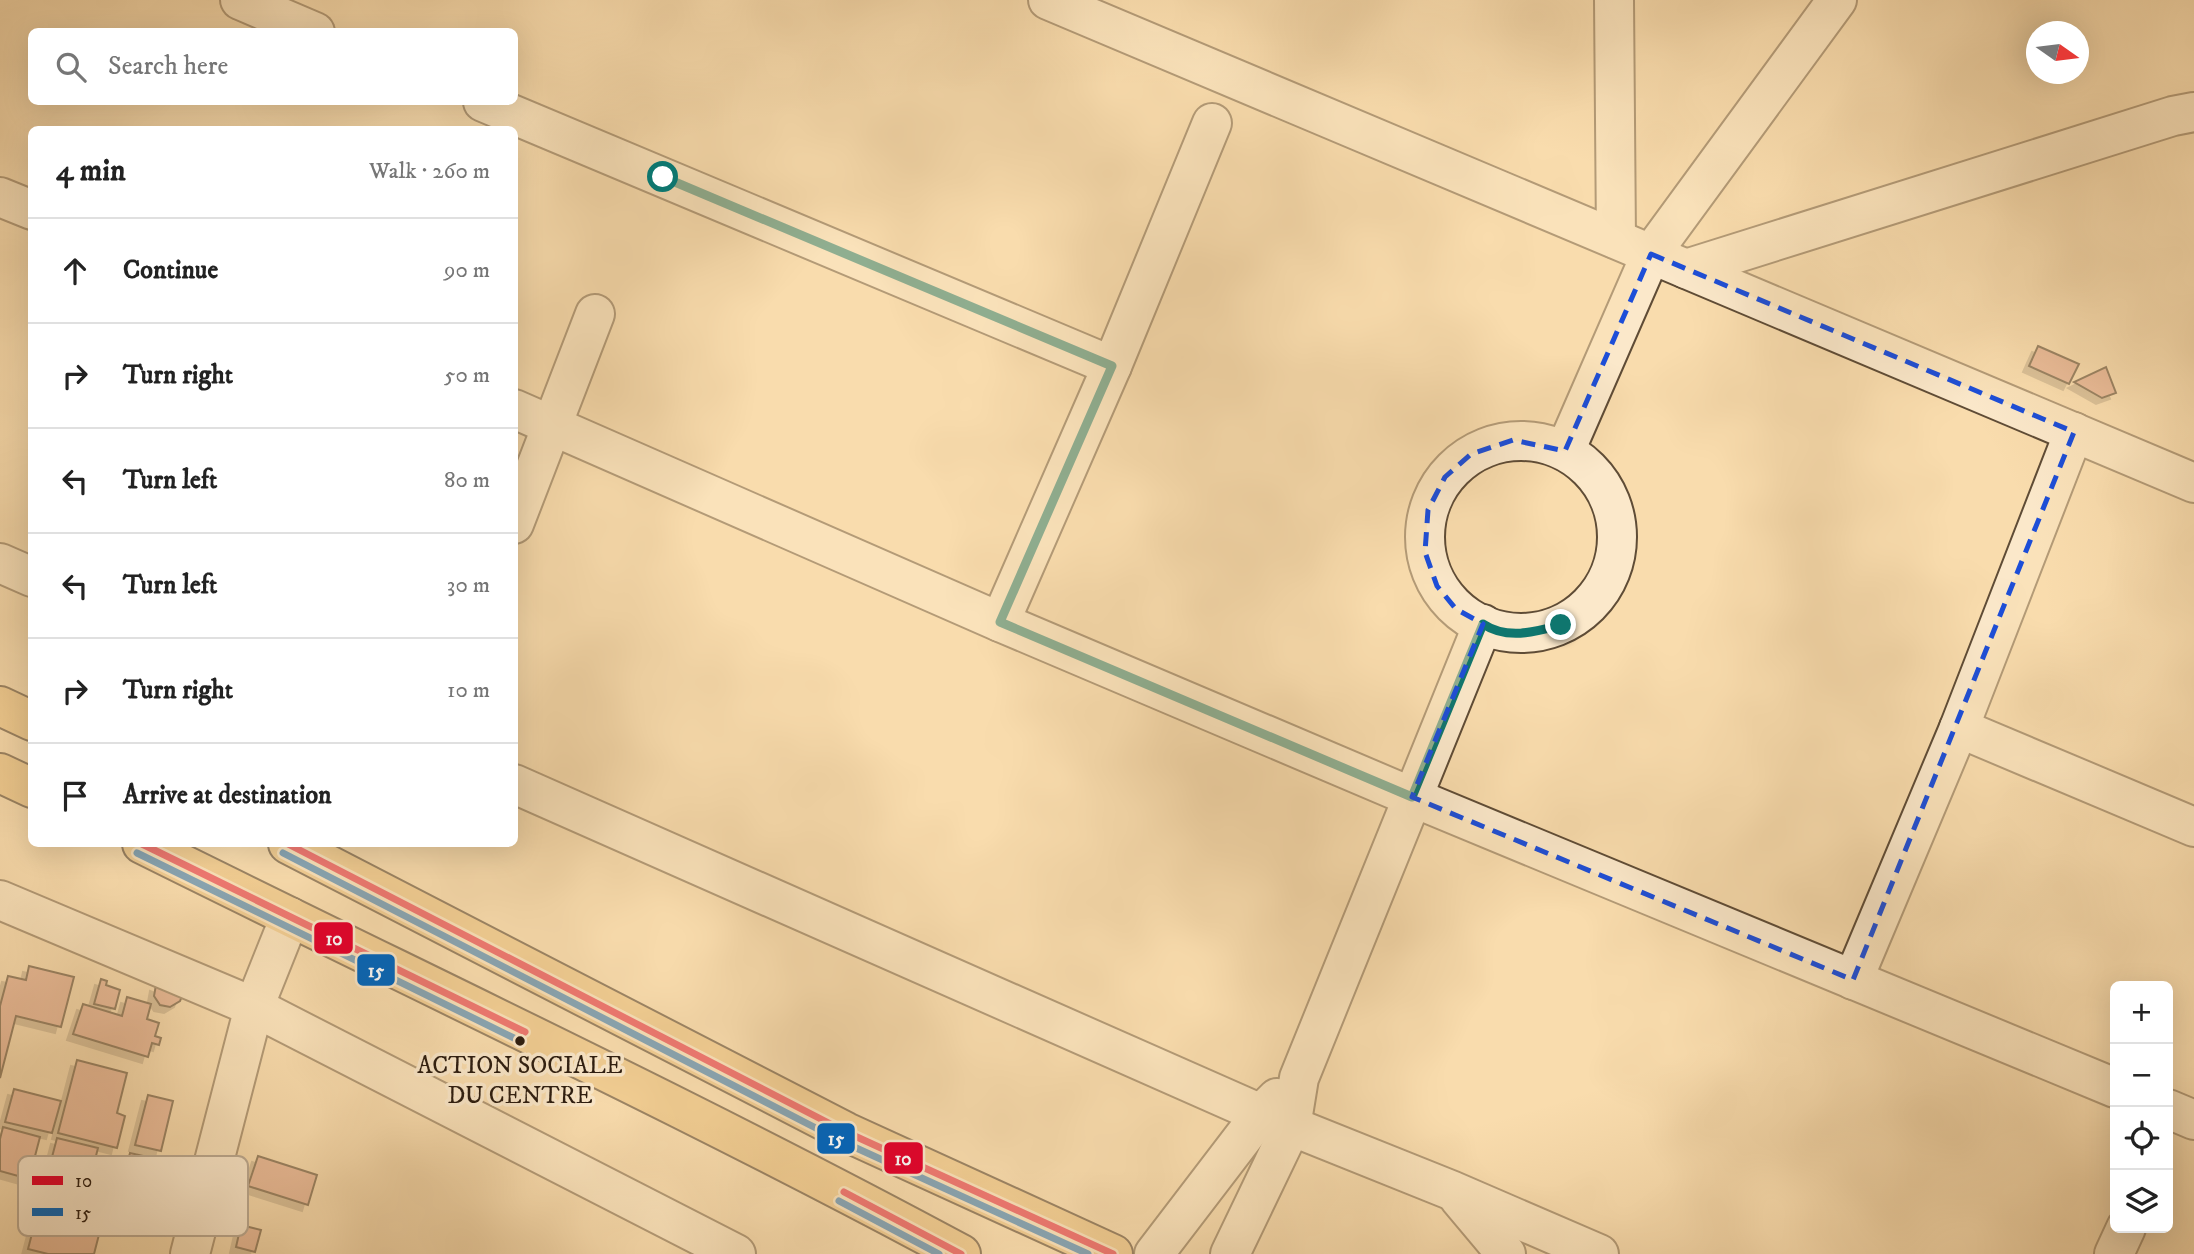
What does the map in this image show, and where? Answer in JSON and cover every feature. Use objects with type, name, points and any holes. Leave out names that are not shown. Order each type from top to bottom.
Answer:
[{"type":"main road","points":[[0,706],[28,719]]},
{"type":"main road","points":[[0,773],[28,786]]},
{"type":"main road","points":[[148,847],[568,1053],[961,1254]]},
{"type":"main road","points":[[294,847],[846,1132],[1113,1254]]},
{"type":"street","points":[[240,0],[306,28]]},
{"type":"street","points":[[1048,0],[2194,483]]},
{"type":"street","points":[[1614,0],[1616,239]]},
{"type":"street","points":[[1565,451],[1651,254],[1837,0]]},
{"type":"street","points":[[489,105],[1112,366]]},
{"type":"street","points":[[1686,269],[2173,116],[2194,112]]},
{"type":"street","points":[[1000,622],[1112,366],[1212,122]]},
{"type":"street","points":[[0,197],[28,208]]},
{"type":"street","points":[[518,514],[595,314]]},
{"type":"street","points":[[518,411],[1000,622],[1412,797],[2110,1086]]},
{"type":"street","points":[[1853,979],[1959,728],[2074,432]]},
{"type":"street","points":[[1513,440],[1548,444],[1565,451],[1575,456],[1595,475],[1614,510],[1616,550],[1610,574],[1592,602],[1561,625],[1524,634],[1491,630],[1456,610],[1437,586],[1425,552],[1428,510],[1445,477],[1471,454],[1513,440]]},
{"type":"street","points":[[0,563],[28,575]]},
{"type":"street","points":[[1230,1254],[1276,1120],[1299,1078],[1483,624]]},
{"type":"street","points":[[1959,728],[2194,827]]},
{"type":"street","points":[[518,786],[1276,1120],[1453,1191],[1599,1254]]},
{"type":"street","points":[[0,900],[254,1007],[736,1254]]},
{"type":"street","points":[[215,1156],[254,1007],[290,917]]},
{"type":"street","points":[[1154,1254],[1276,1120]]},
{"type":"street","points":[[1453,1191],[1506,1254]]},
{"type":"street","points":[[2114,1254],[2124,1233]]},
{"type":"street","points":[[190,1254],[195,1236]]},
{"type":"highlighted area","points":[[1651,254],[2074,432],[1853,980],[1412,797],[1483,624],[1456,609],[1437,586],[1425,552],[1428,510],[1445,477],[1471,454],[1513,440],[1565,451]]},
{"type":"building","points":[[2038,346],[2079,364],[2069,384],[2029,366]]},
{"type":"building","points":[[2106,367],[2116,393],[2102,398],[2074,382]]},
{"type":"building","points":[[29,966],[74,977],[61,1027],[16,1016],[0,1078],[0,1006],[8,976],[26,980]]},
{"type":"building","points":[[101,979],[107,981],[106,985],[120,990],[115,1009],[94,1004]]},
{"type":"building","points":[[156,985],[182,996],[180,1001],[170,1007],[160,1005],[154,996]]},
{"type":"building","points":[[127,997],[151,1004],[147,1019],[159,1023],[155,1036],[161,1038],[159,1045],[152,1043],[148,1057],[73,1034],[83,1004],[122,1016]]},
{"type":"building","points":[[77,1060],[127,1073],[117,1113],[125,1116],[117,1148],[58,1133]]},
{"type":"building","points":[[14,1089],[61,1101],[52,1133],[5,1122]]},
{"type":"building","points":[[148,1095],[173,1101],[161,1151],[135,1145]]},
{"type":"building","points":[[3,1127],[40,1137],[35,1156],[18,1156],[18,1176],[0,1171],[0,1139]]},
{"type":"building","points":[[57,1138],[98,1148],[96,1156],[52,1156]]},
{"type":"building","points":[[258,1156],[317,1175],[308,1205],[248,1186]]},
{"type":"building","points":[[248,1227],[261,1230],[255,1252],[236,1247],[238,1236],[248,1236]]},
{"type":"building","points":[[31,1236],[99,1236],[94,1254],[48,1254],[28,1249]]},
{"type":"transit line","name":"10","points":[[148,847],[525,1032]]},
{"type":"transit line","name":"10","points":[[294,847],[846,1132],[1113,1254]]},
{"type":"transit line","name":"15","points":[[137,853],[520,1041]]},
{"type":"transit line","name":"15","points":[[283,853],[841,1141],[1088,1254]]},
{"type":"transit line","name":"10","points":[[844,1192],[961,1254]]},
{"type":"transit line","name":"15","points":[[839,1201],[939,1254]]},
{"type":"place","name":"ACTION SOCIALE DU CENTRE","points":[[520,1041]]},
{"type":"route","points":[[663,177],[1112,366],[1000,622],[1412,797],[1483,624],[1491,630],[1524,634],[1561,625]]}]
